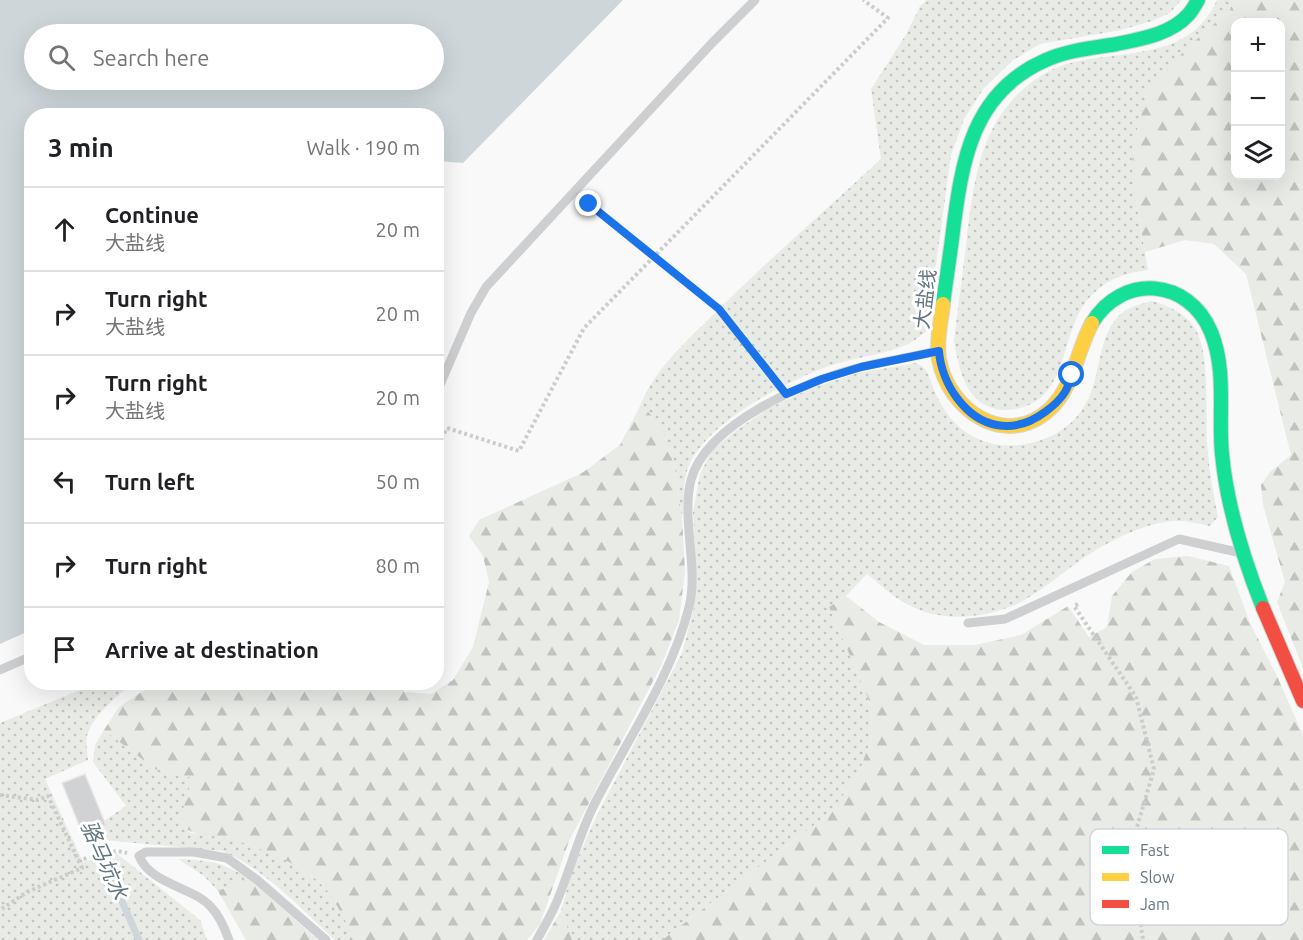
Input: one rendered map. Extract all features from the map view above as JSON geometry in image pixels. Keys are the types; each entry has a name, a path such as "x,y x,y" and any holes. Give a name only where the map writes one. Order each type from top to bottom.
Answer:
{"main road":[{"name":"大盐线","path":"1198,0 1186,18 1150,37 1059,54 1038,64 1020,75 1004,89 989,107 976,128 959,181 939,351 944,374 952,391 963,406 979,419 995,425 1015,426 1033,421 1051,408 1064,394 1086,332 1096,314 1112,299 1131,290 1150,288 1171,292 1191,303 1205,320 1214,338 1219,358 1222,464 1229,503 1243,553 1259,598 1303,701"}],"lane":[{"path":"444,375 471,313 486,287 755,0"},
{"path":"537,940 554,908 593,808 669,664 689,605 691,571 688,516 691,480 704,452 735,422 786,394 822,379 861,367 939,351"},
{"path":"968,623 1005,619 1179,539 1243,553"},
{"path":"0,670 24,660"},
{"path":"229,940 225,928 211,906 163,880 143,865 139,856 146,852 194,852 227,858 256,879 326,940"}],"path":[{"path":"444,434 447,428 519,451 584,328 888,18 863,0"},
{"path":"574,192 719,309 786,394"},
{"path":"1084,601 1074,606 1136,697 1154,769 1136,829"},
{"path":"0,795 38,800 48,796 82,868 27,892 0,910"},
{"path":"78,861 98,854 121,851 139,856"},
{"path":"1141,925 1143,940"}],"green space":[{"path":"927,0 1181,0 1170,13 1152,21 1121,30 1040,44 1012,61 984,88 964,119 951,155 927,331 899,348 839,363 811,373 770,393 728,420 697,451 688,468 684,485 682,518 674,463 661,427 641,404 647,391 664,366 684,344 756,273 881,159 871,89 907,33 920,6"},
{"path":"1217,0 1233,0 1230,10 1189,46 1135,194 1148,270 1129,273 1105,284 1085,303 1077,317 1061,366 1045,394 1032,404 1015,409 999,410 983,404 975,398 964,381 954,341 974,186 988,138 995,125 1022,90 1046,73 1074,62 1136,53 1175,42 1191,33 1206,19"},
{"path":"1233,0 1303,0 1303,668 1277,602 1285,582 1263,505 1261,485 1270,472 1291,455 1246,274 1214,244 1185,240 1145,252 1135,194 1132,147 1148,91 1189,46 1230,10"},
{"path":"1152,301 1170,307 1185,317 1194,327 1203,351 1208,453 1218,517 1210,526 1173,521 1138,529 1095,551 1035,594 1017,604 1005,609 966,617 940,615 915,608 902,601 867,574 846,596 829,607 871,705 872,737 858,775 830,813 662,940 572,940 561,911 572,871 596,817 682,653 694,607 693,512 700,474 712,450 769,408 812,388 858,373 916,363 927,371 935,392 950,418 971,435 996,444 1026,444 1039,441 1071,423 1086,404 1101,352 1115,320 1129,309"},
{"path":"641,404 661,426 674,463 682,518 685,572 679,620 661,666 569,841 540,924 527,940 358,940 326,889 300,868 253,846 227,838 200,834 182,825 182,813 192,778 155,769 104,730 119,707 144,690 403,690 431,694 437,690 444,690 444,686 453,680 473,647 489,582 483,556 469,536 479,520 582,473 620,445"},
{"path":"1188,556 1229,566 1250,623 1303,735 1303,940 662,940 830,813 858,775 872,737 871,705 829,607 846,596 879,622 924,645 975,645 1021,635 1068,606 1089,637 1107,627 1112,596 1132,572 1155,559"},
{"path":"80,690 125,690 100,713 90,728 86,739 88,760 45,779 83,862 115,852 200,920 207,940 0,940 0,723"},
{"path":"104,730 155,769 193,778 182,813 190,833 245,843 299,867 323,885 332,896 358,940 335,940 269,880 223,851 102,840 96,826 126,806 93,762 95,745"},
{"path":"178,859 215,863 248,878 218,891 204,876"},
{"path":"248,878 318,940 246,940 218,891"},
{"path":"561,911 572,940 544,940"}],"shaded area":[{"path":"0,0 623,0 463,163 444,162 444,108 24,108 24,633 0,644"}],"building":[{"path":"85,774 106,825 83,835 62,783"}],"waterway":[{"name":"骆马坑水","path":"88,824 139,940"}],"traffic: fast":[{"path":"943,304 961,179 967,155 975,131 986,110 1002,90 1021,74 1054,57 1136,40 1173,27 1191,12 1198,0"},
{"path":"1092,323 1105,307 1120,296 1137,290 1154,288 1172,292 1187,301 1201,314 1211,332 1219,362 1222,454 1232,513 1263,608"}],"traffic: slow":[{"path":"943,304 938,345 939,359 945,377 954,394 966,408 998,425 1015,426 1033,421 1050,409 1065,390 1092,323"}],"traffic: jam":[{"path":"1263,608 1303,701"}],"route":[{"path":"589,204 719,309 786,394 822,379 861,367 939,351 944,374 952,391 963,406 979,419 995,425 1015,426 1033,421 1051,408 1064,394 1072,375"}]}
